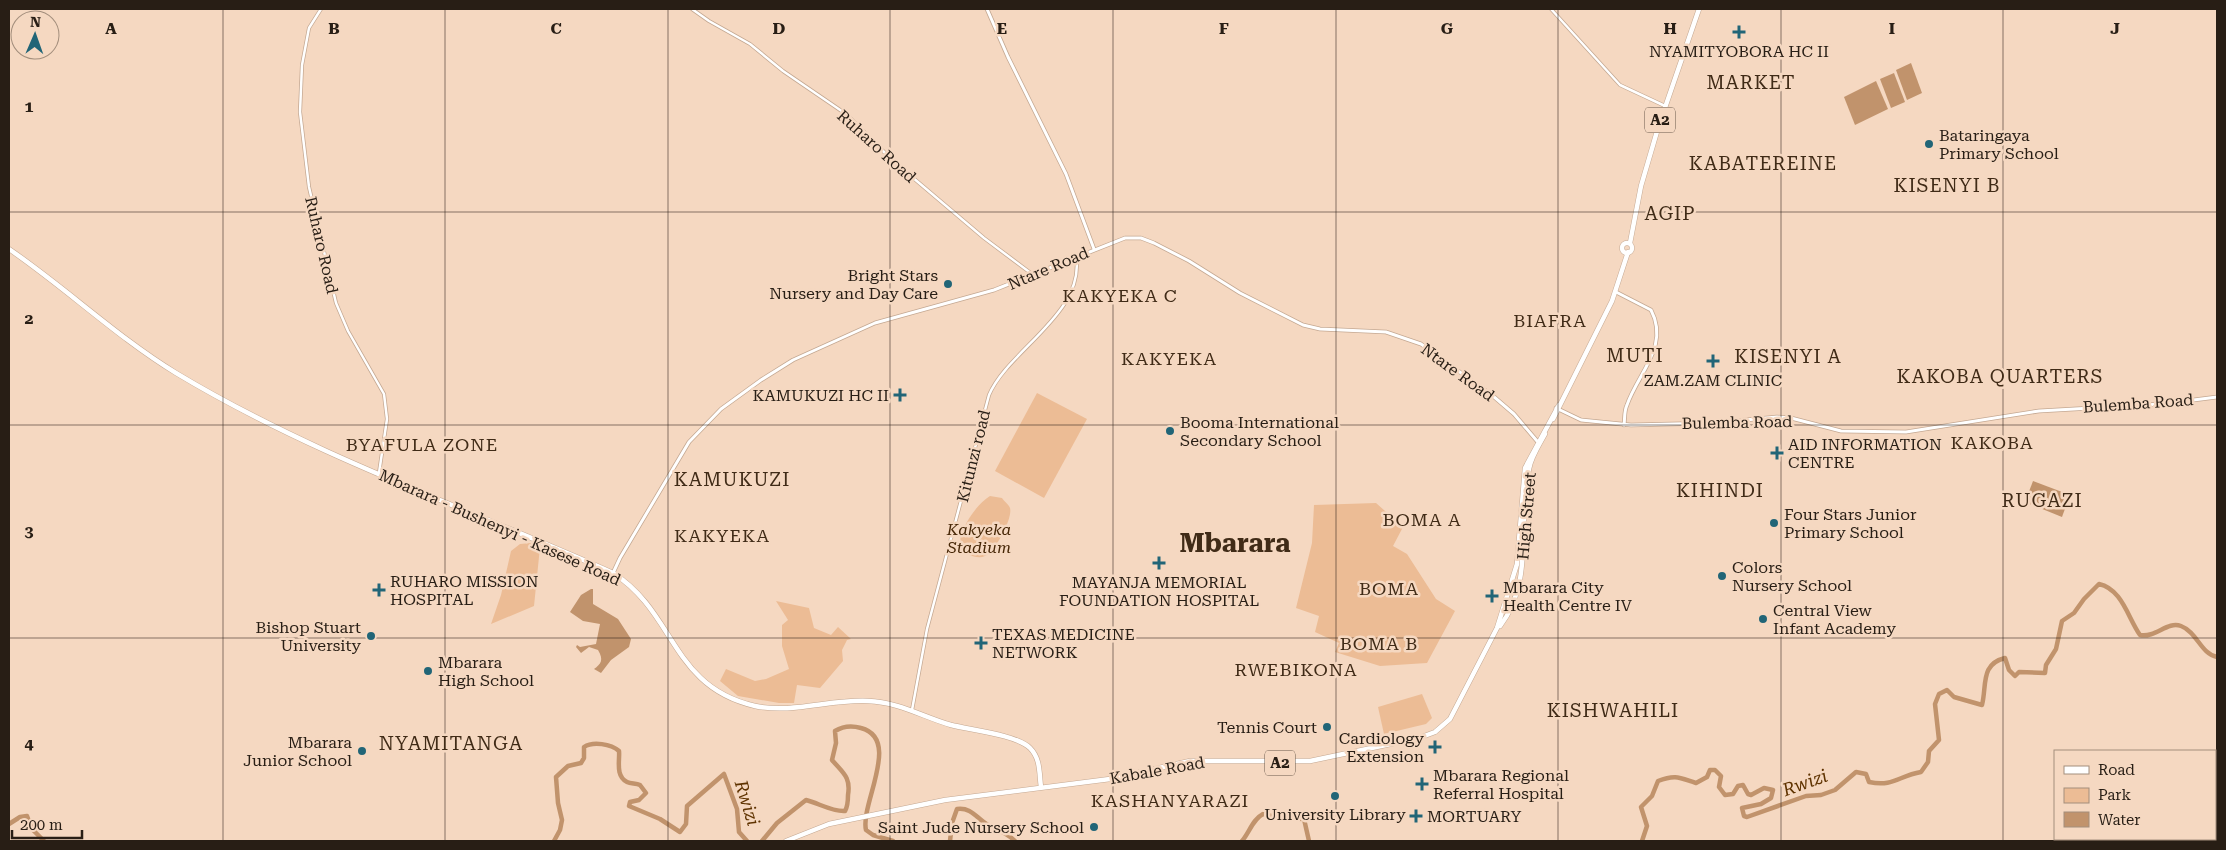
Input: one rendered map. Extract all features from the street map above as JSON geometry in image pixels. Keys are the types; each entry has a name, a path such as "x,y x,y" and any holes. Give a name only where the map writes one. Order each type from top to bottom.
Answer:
{"main road":[{"path":"987,9 1008,57 1066,174 1094,249"},
{"name":"A2","path":"1627,243 1632,249 1626,252 1622,247 1627,243 1665,106 1699,9"},
{"name":"Ntare Road","path":"613,573 682,452 707,422 735,398 793,360 875,323 994,290 1125,238 1141,238 1173,252 1240,293 1303,325 1320,329 1367,329 1409,338 1435,352 1493,396 1514,414 1537,441"},
{"name":"Mbarara - Bushenyi - Kasese Road","path":"9,249 140,348 176,372 270,424 379,474 613,573 640,594 694,672 715,690 730,698 772,708 867,701 912,710 949,724 1013,739 1031,749 1039,764 1041,787"},
{"name":"High Street","path":"1531,456 1616,292 1626,252"},
{"path":"1616,292 1651,310 1657,341 1627,404 1624,425"},
{"name":"Bulemba Road","path":"1558,407 1581,420 1624,425 1713,423 1791,418 1841,431 1906,432 2039,411 2162,404 2217,397"},
{"name":"High Street","path":"1479,664 1497,628 1517,564 1522,481 1537,441 1558,407"},
{"name":"Kabale Road","path":"786,841 818,827 856,817 945,800 1110,779 1190,761 1310,761 1419,738 1435,732 1450,719 1479,664"},
{"name":"Mbarara - Bushenyi - Kasese Road","path":"995,735 1017,739 1032,747 1039,760 1048,786"},
{"path":"1034,788 1040,778"}],"street":[{"name":"Ruharo Road","path":"321,9 309,28 305,41 302,65 300,112 309,187 338,308 384,394 387,419 379,474"},
{"name":"Ruharo Road","path":"692,9 709,22 746,41 783,71 846,114 892,160 984,238 1032,274"},
{"path":"1551,9 1620,85 1665,106"},
{"name":"Kitunzi road","path":"912,710 927,629 989,395 998,380 1059,311 1076,278 1076,256"}],"green space":[{"path":"1037,393 1087,419 1044,498 995,471"},
{"name":"Kakyeka Stadium","path":"990,496 1002,498 1010,508 1006,527 994,548 985,556 978,557 966,554 961,540 963,530 969,518"},
{"path":"1376,503 1403,527 1393,546 1407,554 1436,599 1455,611 1427,663 1380,666 1335,652 1339,643 1315,632 1319,616 1296,608 1312,543 1314,505"},
{"path":"531,543 540,547 534,606 491,624 501,595 511,551 520,544"},
{"path":"776,601 809,608 814,628 831,635 838,627 851,639 847,640 842,650 843,661 820,688 797,685 794,703 779,703 738,696 720,681 726,669 755,681 766,679 789,669 782,646 782,625 788,620"},
{"path":"1422,694 1432,718 1426,724 1384,734 1378,707"}],"water":[{"path":"1911,63 1922,93 1907,100 1896,70"},
{"path":"1894,73 1905,102 1891,108 1880,79"},
{"path":"1876,81 1888,109 1855,125 1844,97"},
{"path":"2033,481 2070,495 2062,517 2025,502"},
{"path":"593,589 593,604 618,619 631,639 629,647 611,660 601,673 594,669 601,661 598,650 589,647 581,653 576,647 577,645 580,647 596,644 600,624 583,621 570,612 581,595"}],"waterway":[{"name":"Rwizi","path":"1642,841 1647,826 1641,807 1652,796 1658,781 1664,779 1678,778 1696,783 1707,777 1710,770 1715,770 1721,776 1719,787 1725,795 1733,794 1738,786 1743,785 1748,794 1751,795 1764,788 1773,790 1771,798 1761,804 1742,808 1744,816 1747,817 1806,796 1821,795 1835,790 1856,772 1866,774 1869,782 1877,783 1890,782 1921,772 1928,762 1929,751 1939,740 1935,704 1939,694 1947,690 1954,697 1982,705 1988,670 1997,661 2005,658 2009,670 2015,676 2019,672 2045,673 2046,665 2056,649 2062,621 2074,613 2084,599 2099,584 2107,587 2119,598 2140,635 2151,634 2171,626 2181,626 2191,633 2207,652 2217,657"},
{"name":"Rwizi","path":"762,841 777,823 806,800 831,809 845,811 848,803 849,789 847,779 832,760 836,743 835,731 850,726 861,728 873,734 878,745 877,773 868,805 866,830 873,835 893,841"},
{"name":"Rwizi","path":"554,841 560,830 562,820 558,803 556,777 568,766 581,763 584,758 584,747 592,744 602,744 619,751 619,772 621,776 627,782 640,785 646,793 639,800 630,802 629,806 660,819 680,832 686,824 687,806 724,774 737,809 739,832 747,841"},
{"name":"Rwizi","path":"950,841 952,823 957,809 967,810 984,823 1006,834 1015,841"},
{"name":"Rwizi","path":"1242,841 1254,823 1263,814 1281,818 1304,819 1309,841"},
{"name":"Rwizi","path":"9,824 20,817 27,816 32,829 44,841"}],"place":[{"name":"NYAMITYOBORA HC II","path":"1739,32"},
{"name":"Bataringaya Primary School","path":"1929,144"},
{"name":"Bright Stars Nursery and Day Care","path":"948,284"},
{"name":"ZAM.ZAM CLINIC","path":"1713,361"},
{"name":"KAMUKUZI HC II","path":"900,395"},
{"name":"Booma International Secondary School","path":"1170,431"},
{"name":"AID INFORMATION CENTRE","path":"1777,453"},
{"name":"Four Stars Junior Primary School","path":"1774,523"},
{"name":"MAYANJA MEMORIAL FOUNDATION HOSPITAL","path":"1159,563"},
{"name":"Colors Nursery School","path":"1722,576"},
{"name":"RUHARO MISSION HOSPITAL","path":"379,590"},
{"name":"Mbarara City Health Centre IV","path":"1492,596"},
{"name":"Central View Infant Academy","path":"1763,619"},
{"name":"Bishop Stuart University","path":"371,636"},
{"name":"TEXAS MEDICINE NETWORK","path":"981,643"},
{"name":"Mbarara High School","path":"428,671"},
{"name":"Tennis Court","path":"1327,727"},
{"name":"Cardiology Extension","path":"1435,747"},
{"name":"Mbarara Junior School","path":"362,751"},
{"name":"Mbarara Regional Referral Hospital","path":"1422,784"},
{"name":"University Library","path":"1335,796"},
{"name":"MORTUARY","path":"1416,816"},
{"name":"Saint Jude Nursery School","path":"1094,827"}],"district":[{"name":"MARKET","path":"1751,82"},
{"name":"KABATEREINE","path":"1763,163"},
{"name":"KISENYI B","path":"1947,185"},
{"name":"AGIP","path":"1670,213"},
{"name":"KAKYEKA C","path":"1120,296"},
{"name":"BIAFRA","path":"1550,321"},
{"name":"MUTI","path":"1635,355"},
{"name":"KISENYI A","path":"1788,356"},
{"name":"KAKYEKA","path":"1169,359"},
{"name":"KAKOBA QUARTERS","path":"2000,376"},
{"name":"KAKOBA","path":"1992,443"},
{"name":"BYAFULA ZONE","path":"422,445"},
{"name":"KAMUKUZI","path":"732,479"},
{"name":"KIHINDI","path":"1720,490"},
{"name":"RUGAZI","path":"2042,500"},
{"name":"BOMA A","path":"1422,520"},
{"name":"KAKYEKA","path":"722,536"},
{"name":"Mbarara","path":"1235,543"},
{"name":"BOMA","path":"1389,589"},
{"name":"BOMA B","path":"1379,644"},
{"name":"RWEBIKONA","path":"1296,670"},
{"name":"KISHWAHILI","path":"1613,710"},
{"name":"NYAMITANGA","path":"451,743"},
{"name":"KASHANYARAZI","path":"1170,801"}]}
